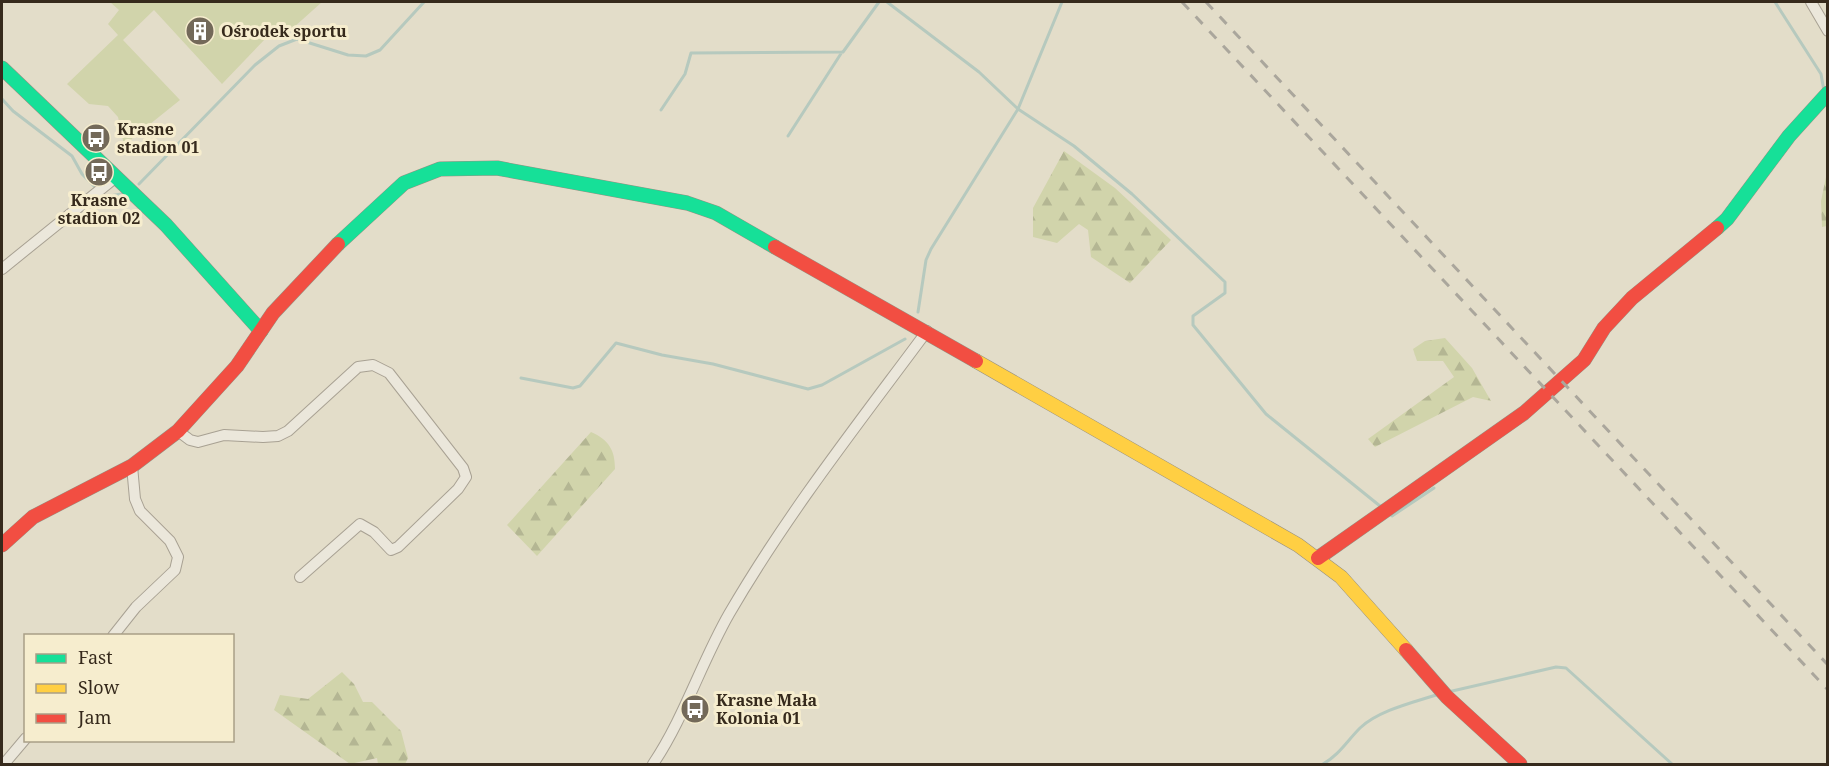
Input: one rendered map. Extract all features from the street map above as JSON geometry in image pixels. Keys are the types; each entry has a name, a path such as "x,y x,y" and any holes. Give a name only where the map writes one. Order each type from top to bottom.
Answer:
{"street":[{"path":"1811,2 1827,31"},
{"path":"2,68 171,230 261,331"},
{"path":"1318,558 1524,413 1575,369 1584,360 1604,328 1632,298 1727,219 1789,136 1824,97"},
{"path":"2,545 33,517 132,466 178,431 237,366 273,313 312,270 404,183 440,170 479,167 543,174 687,203 716,213 927,331 1318,558 1341,577 1444,694 1520,765"},
{"path":"2,268 116,177"},
{"path":"654,765 729,616 758,569 842,444 927,331"},
{"path":"178,431 190,440 198,442 224,435 278,436 288,431 358,367 373,365 388,373 463,468 466,477 458,489 398,547 391,550 374,532 360,524 300,577"},
{"path":"114,634 136,607 175,570 178,557 170,541 140,511 135,499 132,466"},
{"path":"4,765 24,740"}],"green space":[{"path":"110,2 322,2 293,28 267,37 222,84 154,10 123,40 180,100 124,145 118,117 108,106 89,104 67,84 118,35 108,24 119,10"},
{"path":"1064,151 1115,188 1171,240 1130,283 1091,257 1088,230 1079,224 1057,243 1033,237 1033,208"},
{"path":"1827,172 1827,226 1822,227 1821,201"},
{"path":"1445,338 1472,368 1491,401 1473,397 1375,447 1368,439 1454,377 1443,361 1417,361 1413,349 1425,341"},
{"path":"591,432 610,446 615,469 537,556 507,525"},
{"path":"342,672 354,684 363,702 372,702 401,731 408,758 405,764 378,764 377,758 350,764 274,710 280,695 308,699"}],"waterway":[{"path":"139,184 255,65 279,46 297,39 348,55 366,56 380,50 424,2"},
{"path":"661,110 685,74 691,53 843,52 879,2"},
{"path":"887,2 979,72 1018,109 1074,146 1132,194 1225,282 1225,293 1193,316 1193,325 1266,414 1380,506"},
{"path":"918,312 926,260 931,249 1018,109 1062,2"},
{"path":"1775,2 1821,74 1824,91"},
{"path":"788,136 842,52"},
{"path":"2,99 13,111 72,156 82,174 94,186"},
{"path":"110,196 121,194"},
{"path":"521,378 573,388 580,386 616,343 662,355 713,364 808,389 822,385 905,339"},
{"path":"1390,514 1392,516 1434,488"},
{"path":"1448,692 1556,667 1566,668 1672,764"},
{"path":"1323,764 1338,752 1360,728 1377,716 1439,694"}],"railway":[{"path":"1182,2 1828,690"},
{"path":"1206,2 1828,665"}],"traffic: fast":[{"path":"2,68 166,225 261,331"},
{"path":"1717,228 1727,219 1789,136 1828,93"},
{"path":"338,244 404,183 440,169 497,168 687,203 716,213 775,247"}],"traffic: slow":[{"path":"976,361 1298,545 1341,577 1406,650"}],"traffic: jam":[{"path":"1318,558 1524,413 1584,360 1604,328 1632,298 1717,228"},
{"path":"2,545 33,517 132,466 178,431 237,366 273,313 338,244"},
{"path":"775,247 976,361"},
{"path":"1406,650 1447,697 1520,764"}],"place":[{"name":"Ośrodek sportu","path":"200,31"},
{"name":"Krasne stadion 01","path":"96,138"},
{"name":"Krasne stadion 02","path":"99,172"},
{"name":"Krasne Mała Kolonia 01","path":"695,709"}]}
